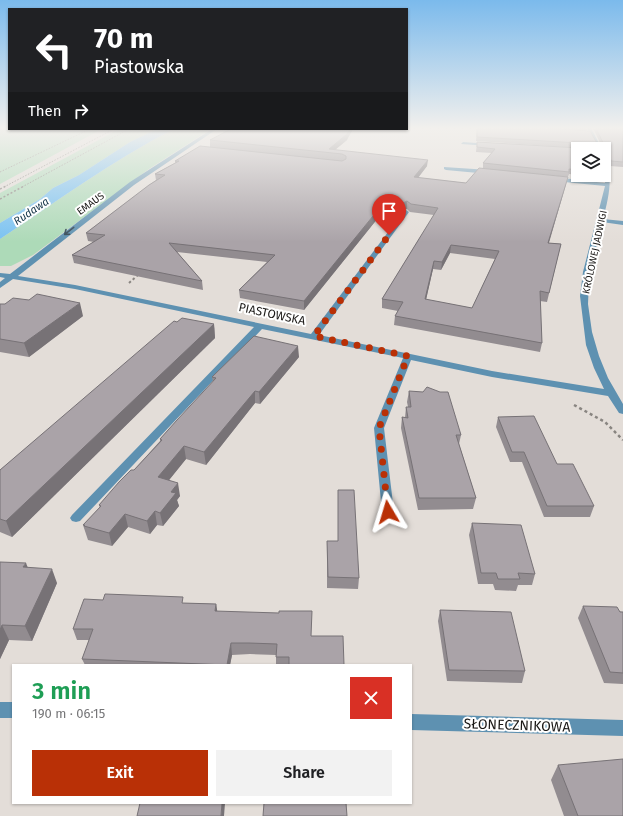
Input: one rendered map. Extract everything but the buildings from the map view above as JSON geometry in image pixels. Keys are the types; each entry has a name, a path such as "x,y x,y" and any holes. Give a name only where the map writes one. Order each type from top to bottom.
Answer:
{"street":[{"name":"EMAUS","path":"0,286 76,226 159,166"},
{"path":"446,168 492,173"},
{"path":"545,178 608,185"},
{"name":"KRÓLOWEJ JADWIGI","path":"608,185 591,253 584,297 589,341 593,355 610,393 623,411"},
{"path":"314,336 406,212"},
{"path":"600,220 623,223"},
{"name":"PIASTOWSKA","path":"0,275 75,286 525,380 610,393"},
{"path":"76,518 261,325"},
{"path":"388,512 379,428 408,356"},
{"path":"0,710 12,710"},
{"name":"SŁONECZNIKOWA","path":"412,722 623,728"}],"path":[{"path":"0,172 12,166"},
{"path":"0,189 44,166"},
{"path":"0,199 61,166"},
{"path":"136,276 141,271"}],"green space":[{"path":"0,166 33,166 0,184"},
{"path":"50,166 93,166 53,188 40,199 0,223 0,193"},
{"path":"154,166 33,255 11,266 0,266 0,239 107,167"}],"water":[{"name":"Rudawa","path":"93,166 109,166 0,239 0,223 40,199 53,188"}],"route":[{"path":"388,512 378,433 380,423 408,356 314,336 389,235"}]}
